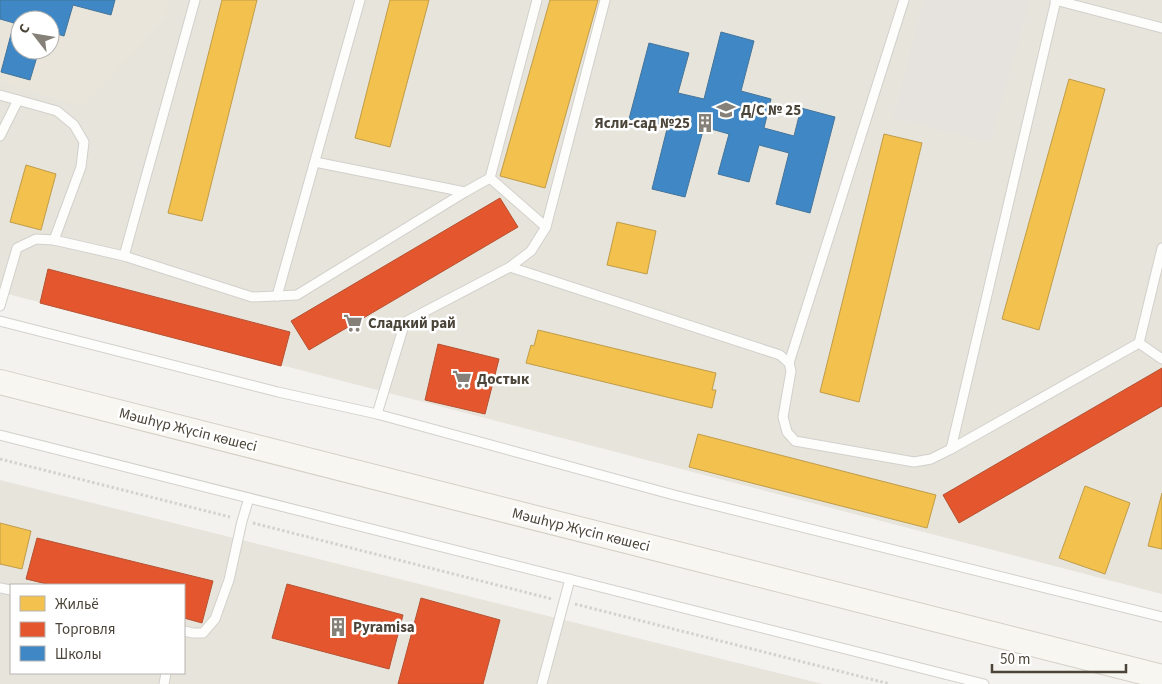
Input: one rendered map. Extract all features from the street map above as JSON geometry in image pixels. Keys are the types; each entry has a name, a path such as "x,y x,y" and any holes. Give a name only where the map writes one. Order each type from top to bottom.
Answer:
{"main road":[{"name":"Мәшһүр Жүсіп көшесі","path":"0,382 1162,677"}],"lane":[{"path":"124,256 196,0"},
{"path":"277,296 360,0"},
{"path":"0,306 17,248 36,239 54,240 124,256 252,297 297,295 490,178 537,0"},
{"path":"377,414 405,322 510,267 531,251 546,227 605,0"},
{"path":"904,0 790,363 791,370 783,417 787,432 794,441 914,462 931,459 951,449 1138,343 1162,248"},
{"path":"951,449 1056,0 1162,28"},
{"path":"0,94 57,111 74,125 84,142 81,167 54,240"},
{"path":"0,136 18,100"},
{"path":"315,162 465,192"},
{"path":"490,178 546,227"},
{"path":"510,267 780,355 790,363"},
{"path":"0,321 278,392 377,414 674,495 1162,617"},
{"path":"1138,343 1162,359"},
{"path":"0,435 984,684"},
{"path":"185,631 203,633 215,619 229,580 242,520 249,498"},
{"path":"542,684 570,579"}],"path":[{"path":"0,459 890,684"}],"shaded area":[{"path":"0,0 1162,0 1162,594 0,292"},
{"path":"0,0 169,0 164,19 83,107 0,81"},
{"path":"924,0 1030,1 990,143 893,117"},
{"path":"0,480 823,684 0,684"}],"building: Жильё":[{"path":"222,0 257,0 202,221 168,213"},
{"path":"390,0 429,0 390,147 355,138"},
{"path":"550,0 598,0 545,188 500,176"},
{"path":"1069,79 1105,89 1039,330 1002,319"},
{"path":"884,134 922,143 859,402 820,392"},
{"path":"26,165 56,174 41,230 10,222"},
{"path":"617,222 656,231 647,274 607,265"},
{"path":"538,330 716,373 712,390 716,390 712,408 526,363 531,345 534,346"},
{"path":"698,434 936,495 927,528 689,467"},
{"path":"1085,486 1130,503 1105,574 1059,558"},
{"path":"1162,493 1162,549 1148,546"},
{"path":"0,523 31,531 22,569 0,564"}],"building: Торговля":[{"path":"500,198 518,227 309,350 291,321"},
{"path":"48,269 290,332 281,366 40,303"},
{"name":"Достык","path":"438,344 499,359 485,414 425,400"},
{"path":"1162,368 1162,406 959,523 943,495"},
{"path":"37,538 213,581 202,623 185,618 185,584 47,584 26,579"},
{"name":"Pyramisa","path":"287,584 403,615 389,669 272,638"},
{"path":"421,598 500,620 483,684 398,684"}],"building: Школы":[{"path":"0,0 115,0 111,15 73,5 64,36 60,35 60,10 10,10 10,22 0,19"},
{"name":"Ясли-сад №25","path":"721,32 754,41 741,91 771,99 764,128 794,136 801,108 835,117 810,213 776,204 789,153 759,145 749,182 718,174 729,134 704,127 685,197 652,189 667,129 629,119 649,43 689,53 678,93 704,99"},
{"path":"10,38 10,60 36,60 30,80 1,72"}],"place":[{"name":"Д/С № 25","path":"726,110"},
{"name":"Ясли-сад №25","path":"705,123"},
{"name":"Сладкий рай","path":"353,323"},
{"name":"Достык","path":"462,379"},
{"name":"Pyramisa","path":"338,627"}]}
